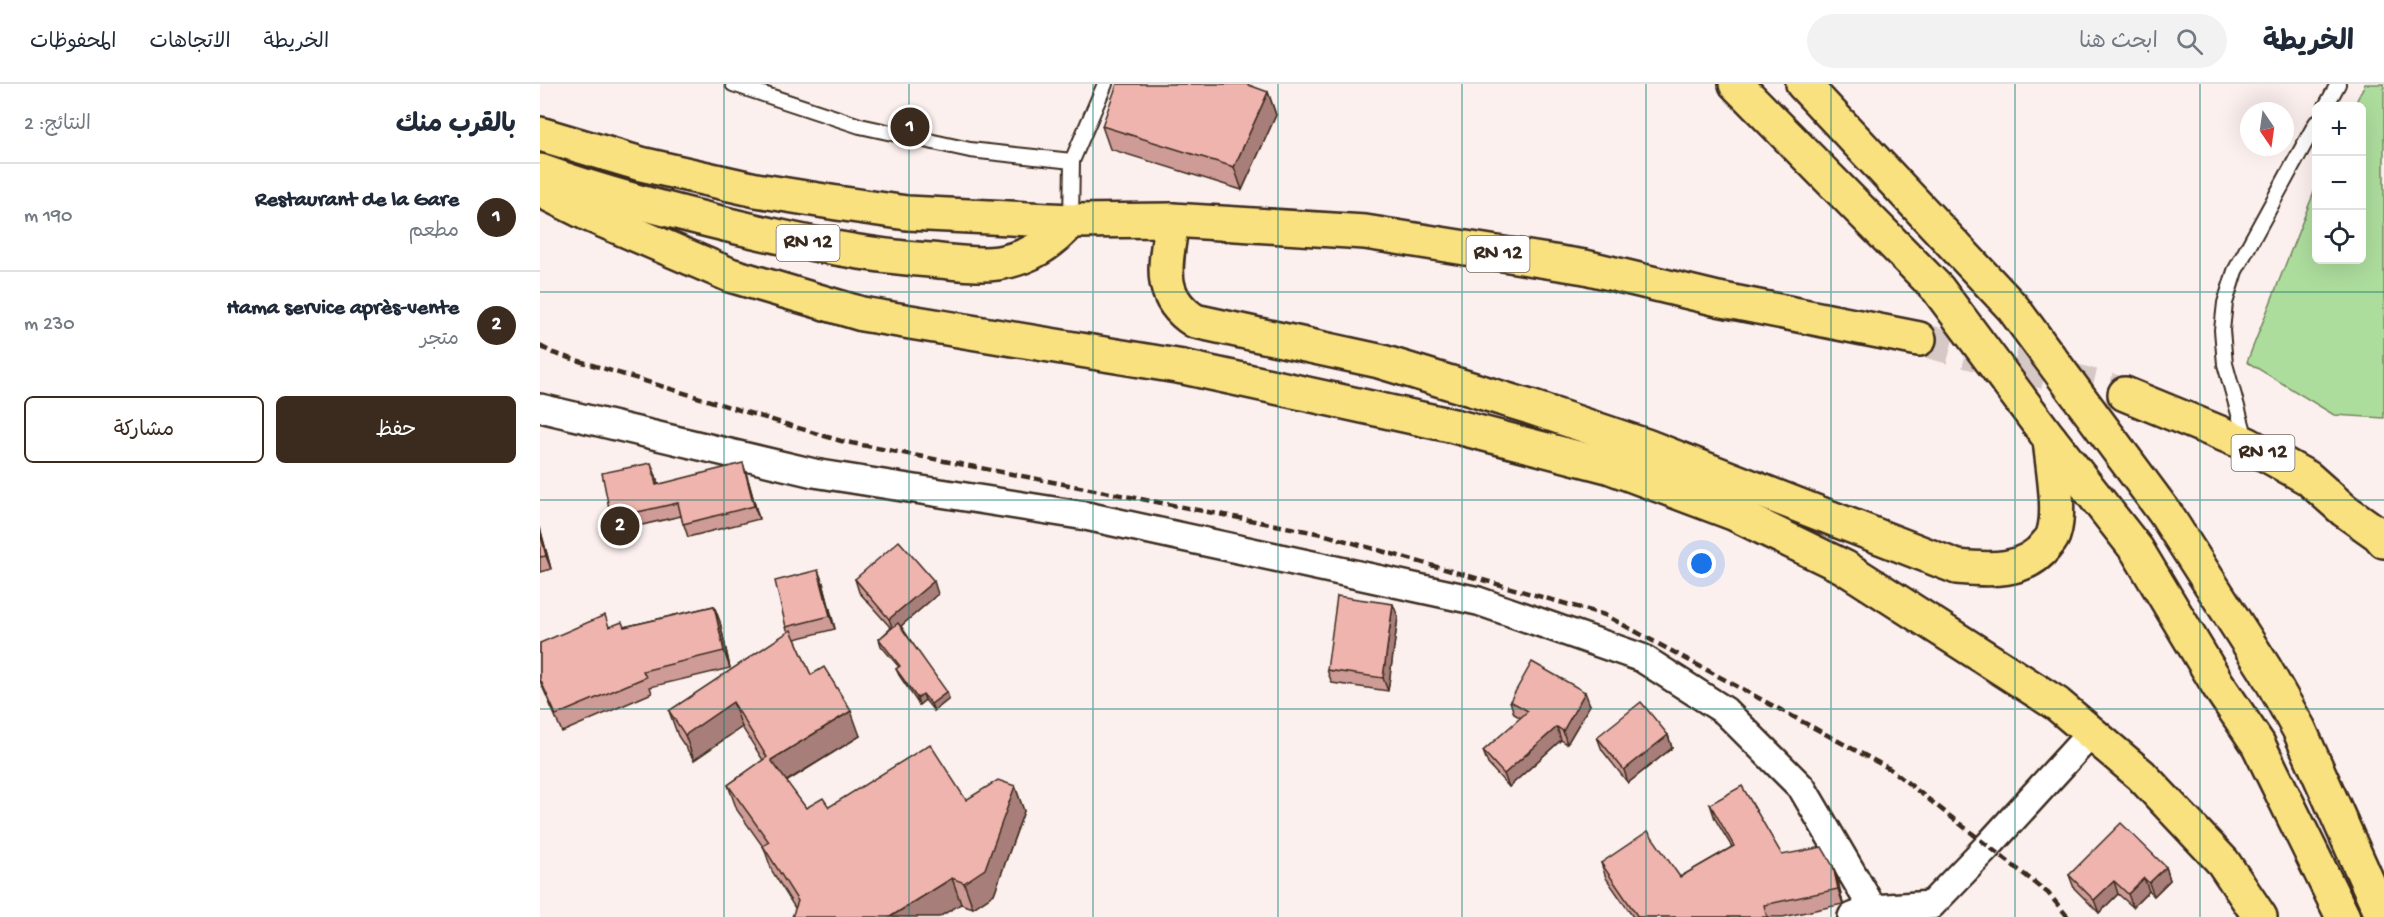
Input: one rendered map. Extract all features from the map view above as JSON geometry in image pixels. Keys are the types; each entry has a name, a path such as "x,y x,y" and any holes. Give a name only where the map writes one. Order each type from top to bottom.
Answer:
{"highway":[{"path":"1736,84 1938,289 2050,439 2137,550 2218,685 2258,744 2343,917"},
{"path":"1803,84 2013,308 2165,513 2265,669 2384,878"},
{"name":"RN 12","path":"540,134 641,164 756,190 837,203 907,213 1071,221 1172,220 1365,232 1586,267 1718,299 1919,339"},
{"name":"RN 12","path":"540,171 689,216 800,242 897,258 996,264 1013,260 1046,246 1071,221"},
{"path":"540,190 588,214 730,275 862,314 1183,368 1454,426 1608,466 1733,513 1844,567 2057,704 2141,775 2223,862 2260,917"},
{"path":"1172,220 1166,274 1167,288 1173,302 1182,313 1195,321 1379,361 1530,406 1646,446 1957,567 1990,570 2020,565 2042,551 2054,534 2056,514 2050,439"},
{"name":"RN 12","path":"2125,394 2247,444 2308,478 2384,541"},
{"path":"2300,729 2383,917"}],"street":[{"path":"540,408 814,473 1086,516 1478,601 1642,658 1725,711 1802,788 1863,913 1934,911 1988,846 2091,733"}],"lane":[{"path":"733,84 860,126 970,150 1072,161"},
{"path":"1071,221 1072,161 1105,84"},
{"path":"2328,102 2338,84"},
{"path":"2247,444 2225,364 2222,330 2225,303 2235,271 2312,130"}],"green space":[{"path":"2365,84 2384,84 2384,418 2334,415 2247,362 2312,197 2312,264 2366,264 2366,102 2356,102"}],"building":[{"path":"1117,84 1246,84 1268,92 1234,167 1102,126"},
{"path":"651,463 656,485 743,463 754,506 683,524 678,503 611,518 602,473"},
{"path":"540,532 546,556 540,557"},
{"path":"899,541 934,581 889,619 855,579"},
{"path":"818,570 830,616 786,627 775,581"},
{"path":"1337,596 1393,604 1383,678 1327,670"},
{"path":"714,606 724,651 643,671 646,677 556,715 540,679 540,643 605,615 609,627 622,622 624,627"},
{"path":"898,623 947,692 931,704 923,694 917,698 896,669 900,666 879,639"},
{"path":"791,630 811,675 824,667 851,711 771,760 806,808 823,798 829,807 930,744 966,800 998,780 1015,786 985,869 964,883 952,878 890,917 792,917 798,901 763,846 769,842 728,785 767,757 733,702 685,735 669,711"},
{"path":"1532,662 1585,692 1563,731 1557,727 1504,774 1483,751 1528,711 1510,701"},
{"path":"1641,702 1668,735 1624,770 1597,737"},
{"path":"1742,786 1782,855 1822,847 1833,866 1838,889 1764,905 1767,917 1638,917 1601,863 1648,831 1680,877 1734,846 1710,804"},
{"path":"2121,823 2166,867 2149,883 2144,878 2128,894 2114,881 2094,900 2069,875"}],"tunnel":[{"path":"1919,339 2125,394"}],"railway":[{"path":"540,346 553,353 841,441 1322,534 1605,615 1890,769 2048,893 2068,917"}],"place":[{"name":"Restaurant de la Gare","path":"910,127"},
{"name":"Hama service après-vente","path":"620,526"}]}
